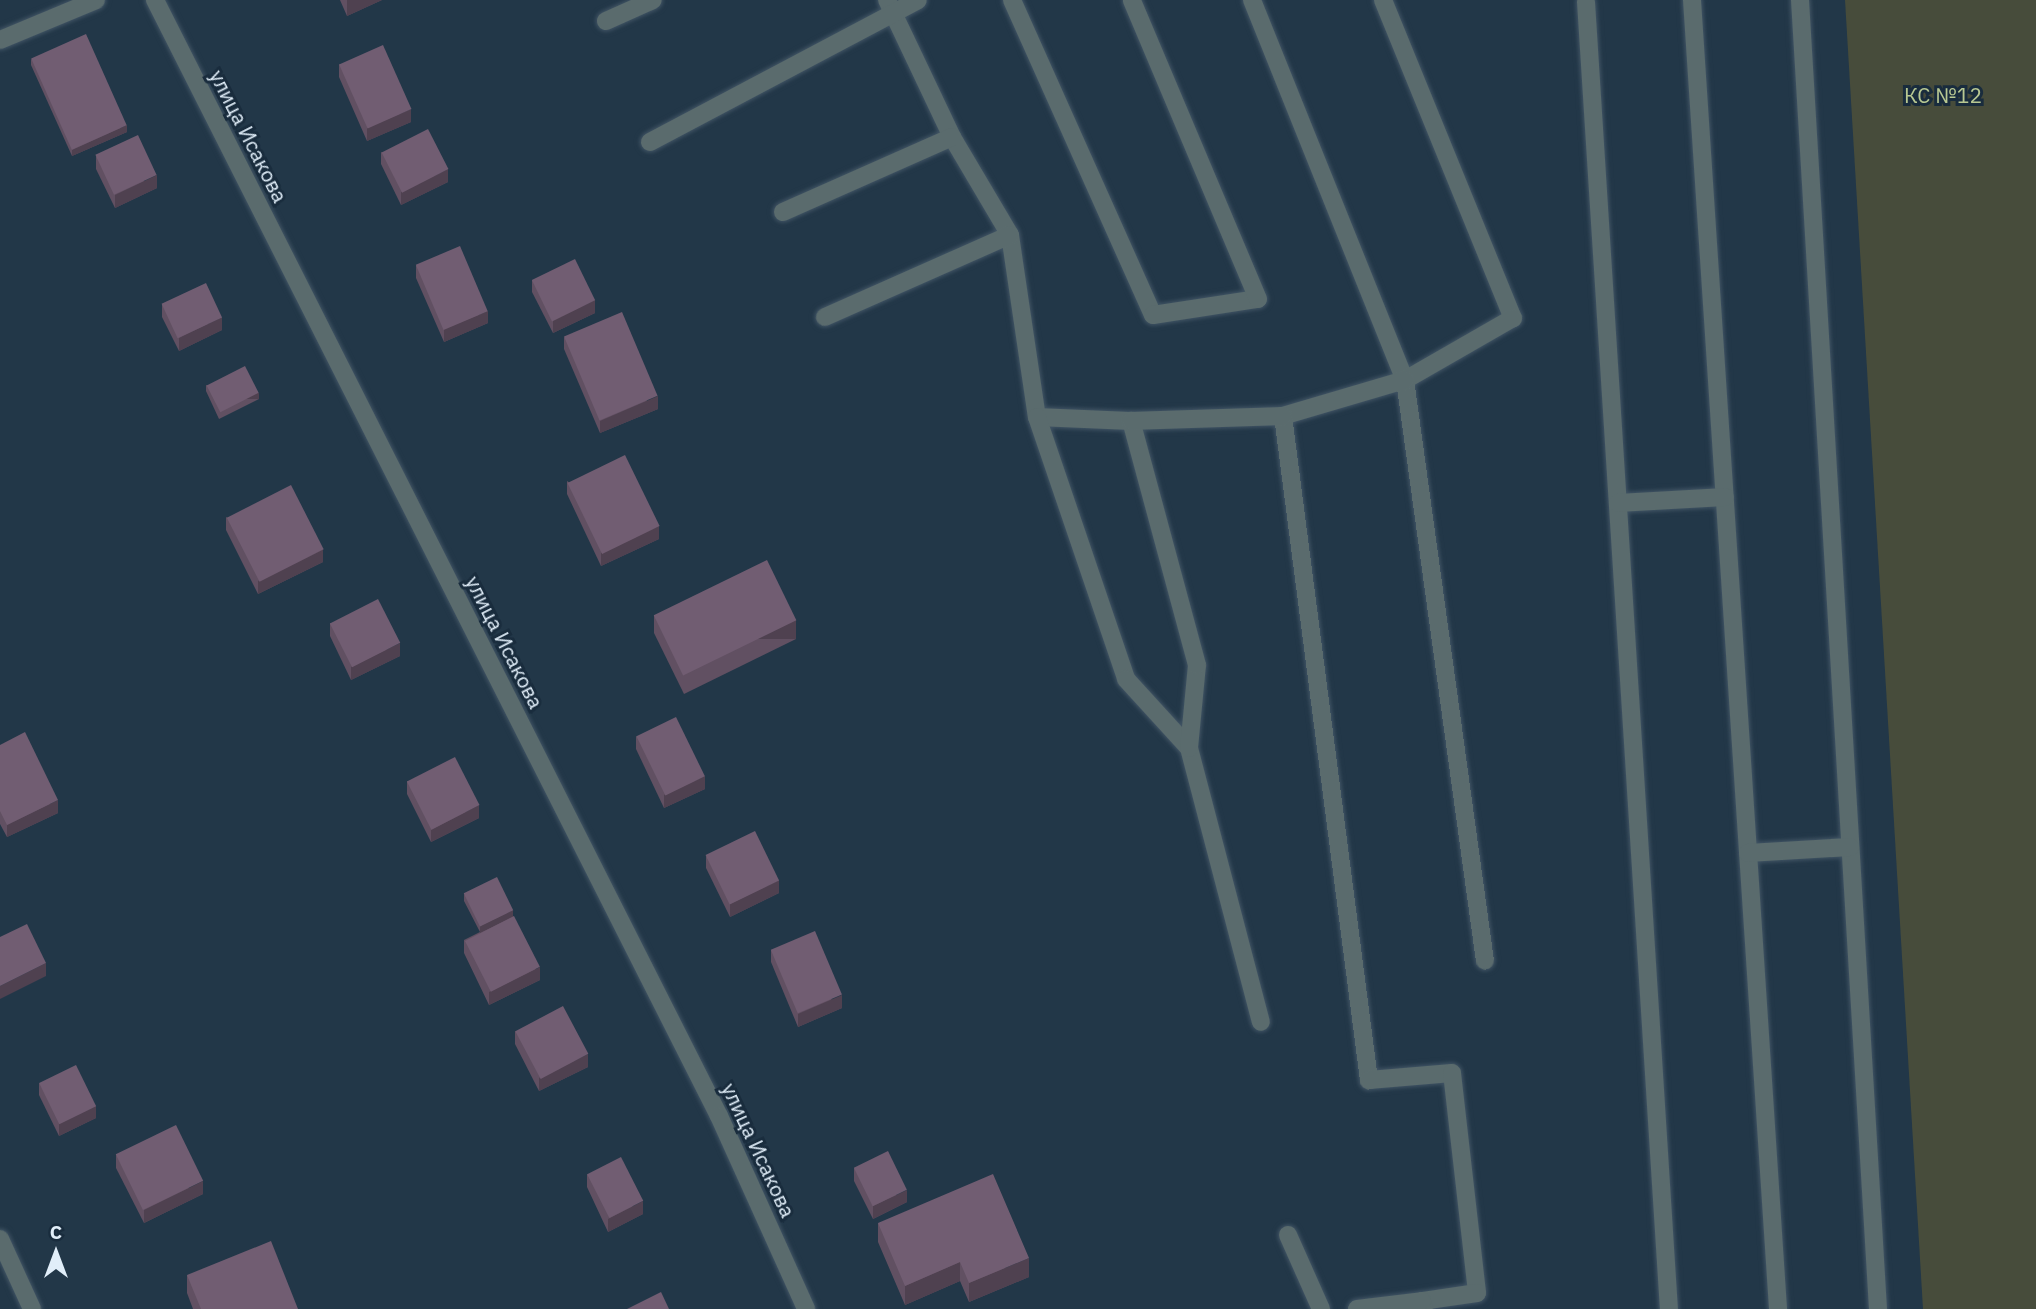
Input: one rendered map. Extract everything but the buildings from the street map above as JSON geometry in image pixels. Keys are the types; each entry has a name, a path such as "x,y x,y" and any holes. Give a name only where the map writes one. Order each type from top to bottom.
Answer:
{"street":[{"path":"0,40 96,0"},
{"name":"улица Исакова","path":"155,0 719,1116 806,1309"},
{"path":"606,21 653,0"},
{"path":"650,142 890,7 918,0"},
{"path":"1012,0 1153,315 1258,299 1132,0"},
{"path":"1252,0 1405,380 1485,961"},
{"path":"1037,417 1131,421 1283,416 1405,380 1513,318 1383,0"},
{"path":"1692,0 1777,1309"},
{"path":"1800,0 1878,1309"},
{"path":"1586,2 1669,1309"},
{"path":"890,7 952,136 1010,235 1037,417 1126,679 1189,748"},
{"path":"783,212 952,136"},
{"path":"825,317 1010,235"},
{"path":"1283,416 1369,1080 1452,1073 1477,1293 1423,1305 1357,1309"},
{"path":"1131,421 1198,666 1189,748 1261,1022"},
{"path":"1618,503 1725,497"},
{"path":"1748,853 1850,847"},
{"path":"1288,1235 1321,1309"},
{"path":"0,1239 32,1309"}],"green space":[{"name":"КС №12","path":"1845,0 2036,0 2036,1309 1923,1309"}]}
